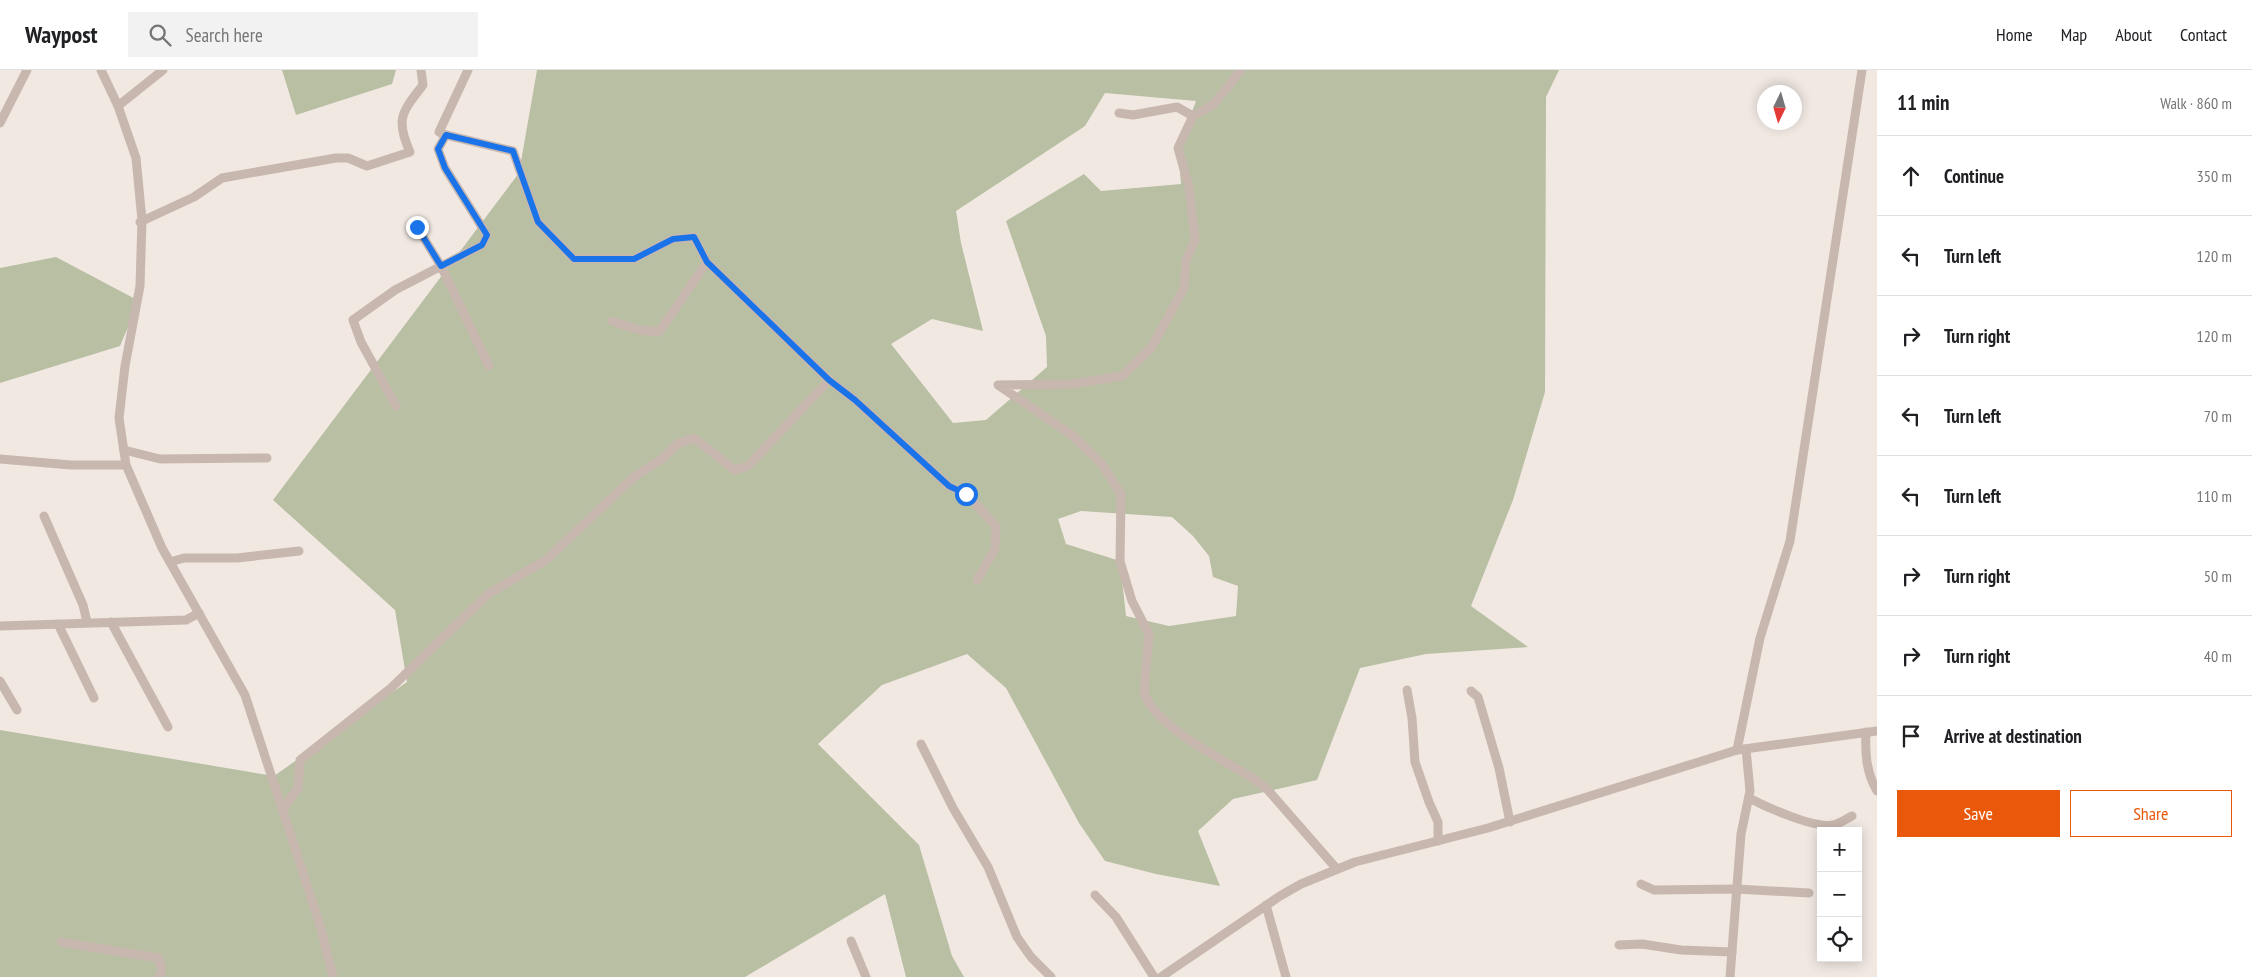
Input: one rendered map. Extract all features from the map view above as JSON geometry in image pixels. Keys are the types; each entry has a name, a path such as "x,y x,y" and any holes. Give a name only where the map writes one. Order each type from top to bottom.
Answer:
{"street":[{"path":"0,123 27,70"},
{"path":"101,70 118,106 136,158 141,222 140,286 125,366 119,418 126,465 170,562 245,695 320,925 333,977"},
{"path":"118,106 163,70"},
{"path":"141,222 194,197 222,178 336,158 348,158 367,166 410,152 401,133 404,109 423,85 421,70"},
{"path":"468,70 439,132 513,151 538,222 574,259 634,259 673,239 694,237 707,262 829,380 855,400 949,486 966,494 996,526 995,549 977,580"},
{"path":"1241,70 1214,104 1193,116 1178,148 1188,187 1196,240 1186,261 1184,288 1151,348 1122,376 1074,384 998,385 1072,436 1101,463 1121,494 1120,561 1132,601 1149,634 1144,692 1147,702 1167,724 1267,789 1336,868"},
{"path":"1730,977 1741,834 1750,784 1741,750 1760,638 1790,541 1862,70"},
{"path":"0,101 8,107"},
{"path":"1119,113 1133,114 1178,107 1193,116"},
{"path":"396,406 361,342 353,320 395,290 482,245 487,235 445,168 438,149 446,135"},
{"path":"417,227 441,266 489,366"},
{"path":"612,321 639,330 659,332 707,262"},
{"path":"282,809 298,788 300,760 391,688 488,594 546,560 635,476 662,459 677,444 694,438 736,470 748,466 829,380"},
{"path":"124,450 160,459 267,458"},
{"path":"0,459 71,465 126,465"},
{"path":"44,516 83,605 86,622"},
{"path":"170,562 184,558 237,558 300,551"},
{"path":"0,626 186,620 199,613"},
{"path":"111,622 168,727"},
{"path":"58,624 94,698"},
{"path":"0,681 17,710"},
{"path":"1407,690 1412,718 1415,762 1438,822 1438,840"},
{"path":"1471,691 1478,697 1499,768 1510,822"},
{"path":"1161,977 1266,905 1301,884 1336,868 1510,822 1741,750 1877,730"},
{"path":"1866,732 1865,756 1870,779 1877,791"},
{"path":"921,744 953,808 991,872 1017,937 1031,957 1051,977"},
{"path":"1749,798 1773,810 1806,821 1833,825 1852,816"},
{"path":"1641,884 1654,890 1737,889 1808,893"},
{"path":"1095,895 1116,917 1154,977"},
{"path":"1266,905 1286,977"},
{"path":"851,941 866,977"},
{"path":"61,942 159,958 162,971 159,977"},
{"path":"1619,945 1642,944 1681,950 1732,952"}],"green space":[{"path":"282,70 396,70 392,84 296,115"},
{"path":"537,70 1559,70 1546,97 1545,392 1513,500 1471,606 1528,647 1426,654 1360,668 1317,780 1233,799 1198,831 1220,886 1156,874 1105,861 1079,823 1006,688 967,654 882,685 818,744 919,845 952,956 964,977 906,977 885,894 745,977 0,977 0,730 274,776 407,682 395,610 273,500 519,173","holes":["1105,93 1196,101 1178,148 1181,184 1101,191 1084,174 1006,221 1046,336 1047,367 986,420 953,423 891,344 932,319 983,331 961,243 956,211 1085,126","1081,511 1172,517 1193,536 1209,556 1213,577 1238,586 1236,616 1169,626 1126,616 1120,561 1066,544 1058,519"]},
{"path":"56,257 139,301 120,346 0,383 0,268"}],"route":[{"path":"417,227 441,266 482,245 487,235 445,168 438,149 446,135 513,151 538,222 574,259 634,259 673,239 694,237 707,262 762,313 829,380 855,400 949,486 966,494"}]}
